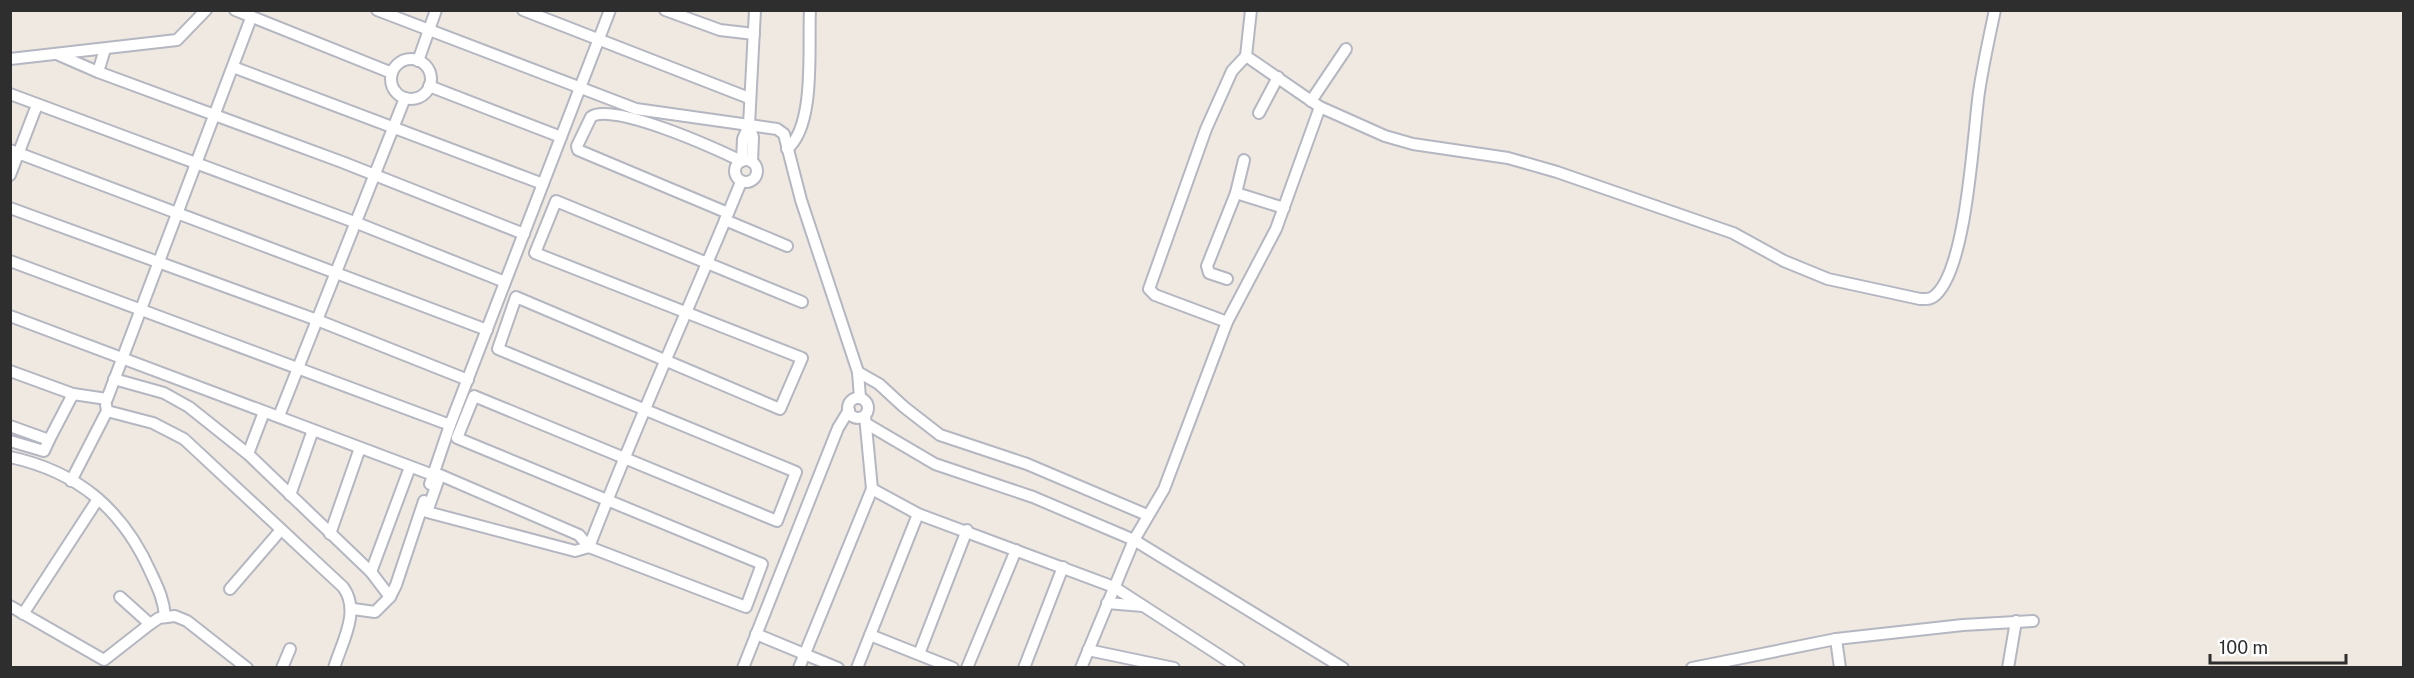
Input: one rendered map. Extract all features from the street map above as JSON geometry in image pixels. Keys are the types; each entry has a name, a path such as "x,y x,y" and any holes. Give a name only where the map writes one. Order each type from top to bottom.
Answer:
{"street":[{"path":"10,59 177,40 206,10"},
{"path":"235,10 392,73"},
{"path":"376,10 580,89 647,112 780,130 858,372 860,398 868,404 866,420 872,489 799,668"},
{"path":"418,61 436,10"},
{"path":"523,10 749,98"},
{"path":"353,609 375,612 390,597 450,425 610,10"},
{"path":"665,10 720,30 754,34"},
{"path":"745,161 743,139 749,125 754,10"},
{"path":"787,149 799,136 806,110 810,10"},
{"path":"1227,322 1151,293 1149,289 1206,129 1232,71 1246,56 1251,10"},
{"path":"1246,56 1316,104 1385,136 1413,144 1508,158 1629,195 1749,239 1784,261 1828,279 1929,299 1941,289 1962,225 1979,92 1995,10"},
{"path":"71,481 107,404 139,308 251,18"},
{"path":"1081,668 1134,540 1149,512 1160,498 1227,322 1276,229 1316,104 1346,49"},
{"path":"98,72 105,50"},
{"path":"59,55 98,72 375,175 524,234"},
{"path":"418,61 429,71 429,86 419,97 405,98 395,91 392,73 399,63 418,61"},
{"path":"232,66 543,184"},
{"path":"1258,113 1278,77"},
{"path":"429,86 561,137"},
{"path":"10,94 195,165 357,223 505,282"},
{"path":"279,416 405,98"},
{"path":"10,175 14,152 37,105"},
{"path":"741,182 752,182 757,176 757,168 717,149 641,120 598,114 591,117 577,146 578,150 787,246"},
{"path":"14,152 487,330"},
{"path":"1227,279 1209,273 1207,266 1236,193 1244,160"},
{"path":"741,182 735,171 745,161"},
{"path":"589,547 607,499 647,409 741,182"},
{"path":"1236,193 1284,208"},
{"path":"589,547 575,551 427,512 440,475 579,536 589,547 746,607 762,564 457,438 474,396 777,521 796,471 498,349 516,297 780,409 802,358 535,253 556,201 708,261 802,302"},
{"path":"10,208 317,320 468,380"},
{"path":"10,261 450,425"},
{"path":"10,316 433,475"},
{"path":"10,370 73,394 107,404 184,439 280,531 343,587 351,598 353,609 334,668"},
{"path":"858,372 879,384 940,435 1027,464 1149,512"},
{"path":"114,379 150,388 174,398 248,454 371,572 390,597"},
{"path":"10,441 44,451 73,394"},
{"path":"743,668 838,428 849,410 851,401 860,398"},
{"path":"849,410 855,417 866,420 935,464 1023,494 1134,540 1341,667"},
{"path":"248,454 264,412"},
{"path":"10,426 49,440"},
{"path":"290,495 313,430"},
{"path":"330,534 360,448"},
{"path":"10,457 44,466 98,499 118,517 134,538 164,603 165,617"},
{"path":"371,572 410,467"},
{"path":"872,489 918,514 967,530 1114,586 1239,668"},
{"path":"23,614 98,499"},
{"path":"857,668 918,514"},
{"path":"919,654 967,530"},
{"path":"230,589 280,531"},
{"path":"967,668 1016,550"},
{"path":"1024,668 1063,567"},
{"path":"120,597 150,624"},
{"path":"1107,603 1144,606"},
{"path":"10,606 101,664 150,624 165,617 175,616 187,621 247,668"},
{"path":"2008,668 2016,621"},
{"path":"1692,668 1836,639 2033,621"},
{"path":"756,634 838,668"},
{"path":"870,635 953,668"},
{"path":"1836,639 1840,668"},
{"path":"282,668 291,649"},
{"path":"1088,650 1174,668"}]}
